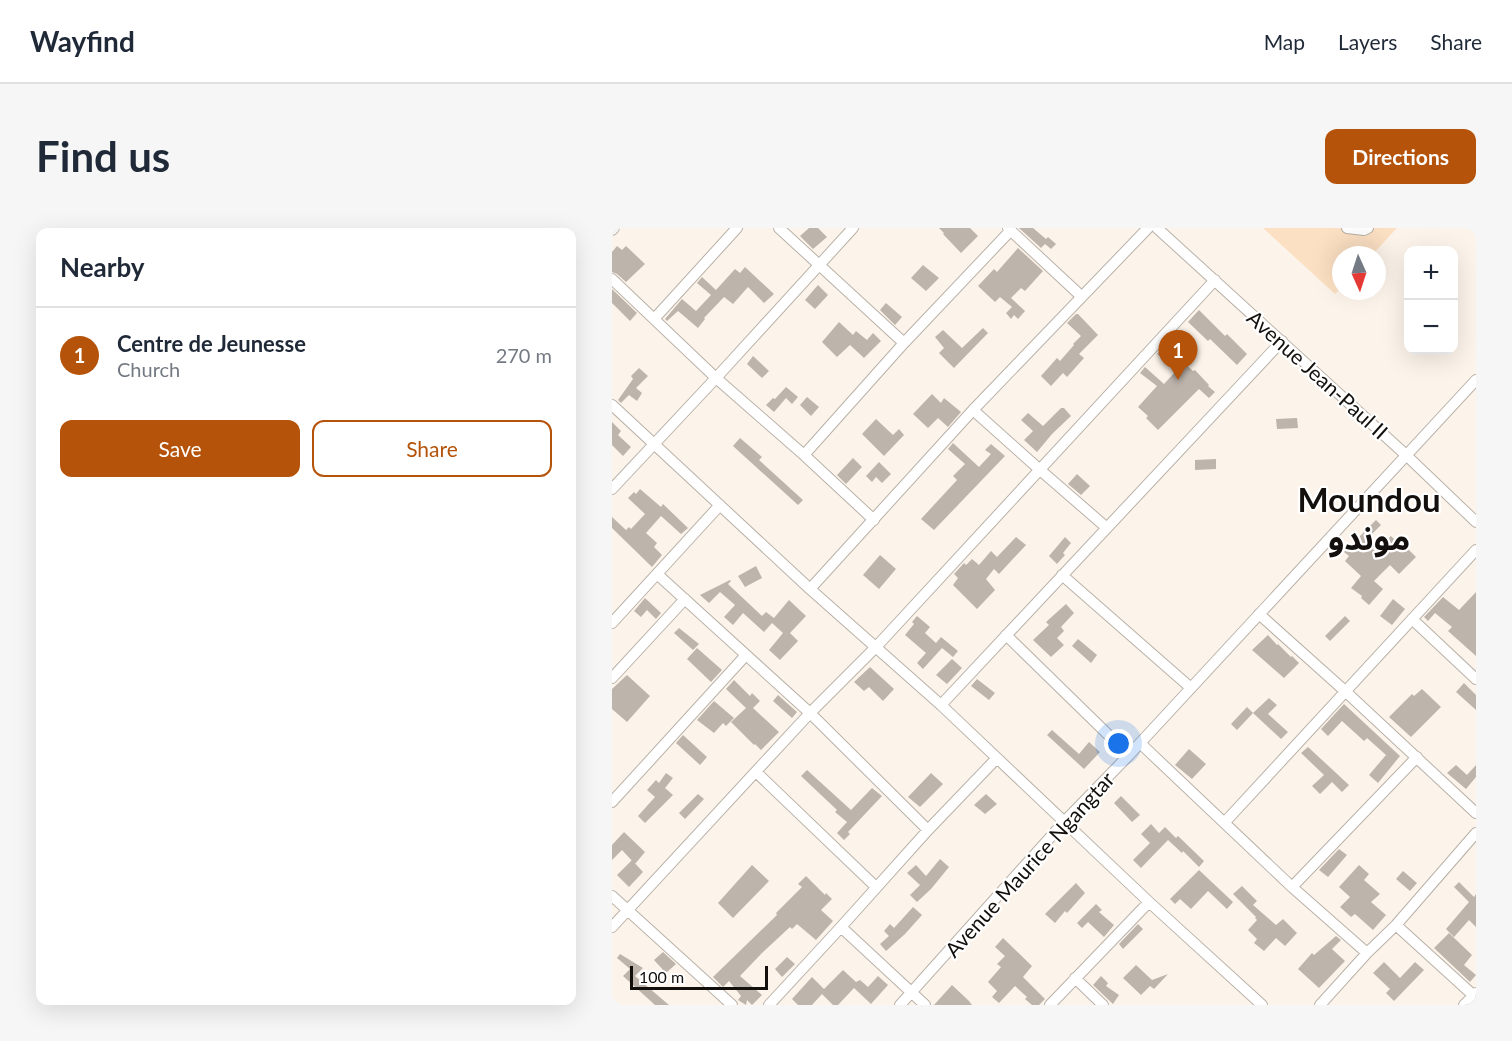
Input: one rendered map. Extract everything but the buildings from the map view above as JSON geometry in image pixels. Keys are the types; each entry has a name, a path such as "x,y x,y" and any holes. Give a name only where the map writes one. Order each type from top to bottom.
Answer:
{"street":[{"path":"655,318 737,228"},
{"path":"779,228 904,343"},
{"path":"612,489 852,228"},
{"path":"810,589 973,410 1148,228"},
{"name":"Avenue Jean-Paul II","path":"1157,228 1406,455 1476,522"},
{"path":"1347,228 1364,230 1368,228"},
{"path":"804,455 1010,229 1081,296"},
{"path":"612,279 716,378 874,520"},
{"path":"612,927 1215,280"},
{"path":"941,705 1282,341"},
{"name":"Avenue Maurice Ngangtar","path":"900,1005 1064,822 1129,755 1476,380"},
{"path":"612,405 810,589 941,705 1149,902 1262,1005"},
{"path":"973,410 1107,528"},
{"path":"612,623 720,506"},
{"path":"1225,822 1476,550"},
{"path":"657,574 810,713 928,830"},
{"path":"1062,575 1191,688"},
{"path":"612,678 685,599"},
{"path":"1259,614 1476,813"},
{"path":"1412,619 1476,679"},
{"path":"1006,635 1129,755"},
{"path":"612,802 746,655"},
{"path":"1140,743 1292,887 1367,953"},
{"path":"1292,887 1417,757"},
{"path":"768,1005 997,758"},
{"path":"756,772 876,887"},
{"path":"1320,1005 1396,925 1476,833"},
{"path":"612,896 732,1005"},
{"path":"1050,1005 1149,902"},
{"path":"1396,925 1475,994 1464,1005"},
{"path":"841,927 925,1005"},
{"path":"1075,978 1103,1005"}],"shaded area":[{"path":"1263,228 1397,228 1380,246 1332,246 1332,291"}],"place":[{"name":"Centre de Jeunesse","path":"1178,380"}],"district":[{"name":"Moundou موندو","path":"1369,518"}]}
